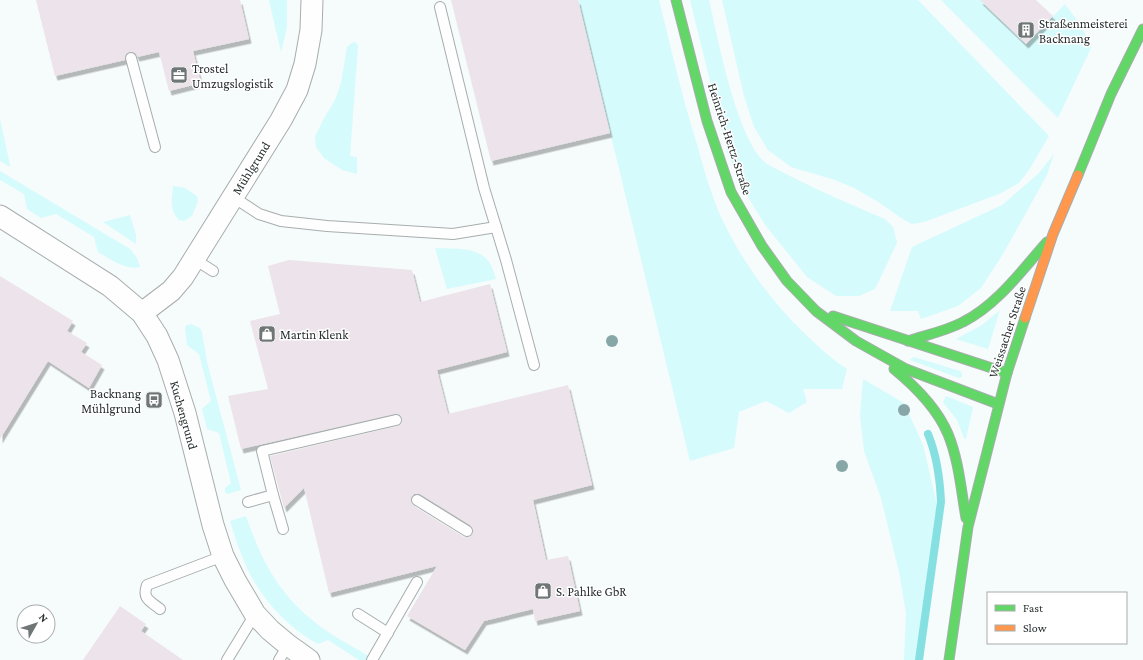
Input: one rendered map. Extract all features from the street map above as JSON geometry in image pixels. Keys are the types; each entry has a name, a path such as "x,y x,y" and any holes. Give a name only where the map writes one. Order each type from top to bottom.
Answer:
{"main road":[{"name":"Heinrich-Hertz-Straße","path":"676,0 707,121 731,192 762,246 787,281 816,311 856,341 906,369 998,404"},
{"name":"Weissacher Straße","path":"950,660 968,527 1007,372 1053,234 1111,94 1143,28"},
{"path":"908,341 946,329 970,318 1008,286 1053,234"},
{"name":"Heinrich-Hertz-Straße","path":"816,311 1007,372"},
{"path":"856,341 896,371 921,394 938,415 948,434 954,456 968,527"}],"street":[{"name":"Mühlgrund","path":"142,313 171,291 183,277 281,120 297,90 306,64 311,30 312,0"},
{"name":"Kuchengrund","path":"0,216 110,286 142,313 157,336 168,360 185,413 210,512 223,556 234,580 255,614 270,630 284,652 309,660"}],"lane":[{"path":"440,7 482,181 506,260 534,365"},
{"path":"131,58 155,147"},
{"path":"233,197 259,214 281,221 327,226 453,234 496,227"},
{"path":"194,259 213,271"},
{"path":"283,529 262,451 396,420"},
{"path":"248,502 273,495"},
{"path":"417,500 467,531"},
{"path":"160,609 146,598 144,592 147,585 223,556"},
{"path":"372,660 418,582"},
{"path":"227,660 255,614"},
{"path":"358,614 388,632"}],"shaded area":[{"path":"269,0 287,0 287,28 281,52"},
{"path":"578,0 659,0 705,173 718,210 730,235 748,265 779,307 819,347 847,369 842,389 803,389 807,402 789,413 766,401 739,412 734,448 690,461"},
{"path":"690,0 709,0 730,88 738,112 756,152 770,166 805,184 885,219 893,227 897,243 875,289 859,296 836,296 807,277 766,226 757,212 745,192 728,154"},
{"path":"722,0 918,0 1049,136 1029,170 1019,183 999,194 924,222 912,224 854,188 835,180 791,167 768,150 754,127 744,96"},
{"path":"941,0 987,0 984,4 1026,44 1065,4 1082,27 1091,48 1058,118"},
{"path":"353,42 358,46 350,156 357,157 357,174 342,170 324,158 316,147 315,137 335,100 341,83 347,47"},
{"path":"0,119 10,165 10,167 0,161"},
{"path":"1054,154 1047,175 1003,254 981,288 958,306 921,319 918,311 890,311 912,247 1002,205 1039,173"},
{"path":"0,171 130,249 137,258 140,267 135,268 124,266 98,252 94,237 56,214 41,218 27,209 24,194 0,180"},
{"path":"173,186 185,188 197,196 198,201 192,216 184,221 179,220 172,208"},
{"path":"130,215 136,235 136,244 103,222"},
{"path":"435,248 464,249 478,253 490,264 496,279 447,289"},
{"path":"1000,310 988,349 956,339 982,325"},
{"path":"191,324 200,328 202,332 207,362 241,490 227,494 225,492 225,488 231,483 219,433 207,429 202,409 211,401 199,354 187,345 185,327"},
{"path":"914,357 960,371 962,377 959,378 910,360"},
{"path":"863,379 904,403 923,445 938,509 943,510 923,660 904,660 906,613 899,572 881,498 864,451 860,415"},
{"path":"946,396 973,407 966,439 964,438 957,420 943,402"},
{"path":"246,516 264,559 279,585 288,597 318,624 331,634 368,656 369,660 359,660 328,640 318,644 296,630 276,611 260,590 247,568 230,521"}],"building":[{"path":"36,0 240,0 249,39 193,51 201,83 169,91 159,52 137,57 135,53 130,52 126,54 125,60 55,76"},
{"path":"451,0 578,0 610,133 491,161"},
{"name":"Straßenmeisterei Backnang","path":"980,0 1036,0 1053,16 1026,44"},
{"path":"289,260 412,270 420,302 490,284 507,352 437,370 448,414 568,385 592,485 533,500 546,560 568,556 580,611 535,621 533,609 484,621 465,650 407,616 437,566 329,593 304,488 284,508 270,456 397,426 401,424 402,419 400,415 395,414 241,449 228,396 268,389 250,321 280,314 268,266","holes":["414,494 420,494 470,525 473,531 472,535 464,537 414,506 411,499"]},
{"path":"0,276 73,321 67,331 87,343 81,352 102,365 89,388 48,361 0,439"},
{"path":"120,606 146,624 141,631 183,660 83,660"}],"waterway":[{"path":"919,660 941,502 938,467 928,434"}],"traffic: fast":[{"path":"676,0 707,121 731,192 762,246 787,281 816,311 856,341 906,369 998,404"},
{"path":"1078,175 1111,94 1143,29"},
{"path":"908,341 950,328 975,315 998,297 1047,242"},
{"path":"833,316 1007,373"},
{"path":"949,660 968,527 1007,373 1025,318"},
{"path":"894,369 925,398 938,415 948,434 955,455 966,518"}],"traffic: slow":[{"path":"1025,318 1053,234 1078,175"}],"place":[{"name":"Straßenmeisterei Backnang","path":"1026,30"},
{"name":"Trostel Umzugslogistik","path":"179,75"},
{"name":"Martin Klenk","path":"267,334"},
{"name":"Backnang Mühlgrund","path":"154,400"},
{"name":"S. Pahlke GbR","path":"543,591"}]}
